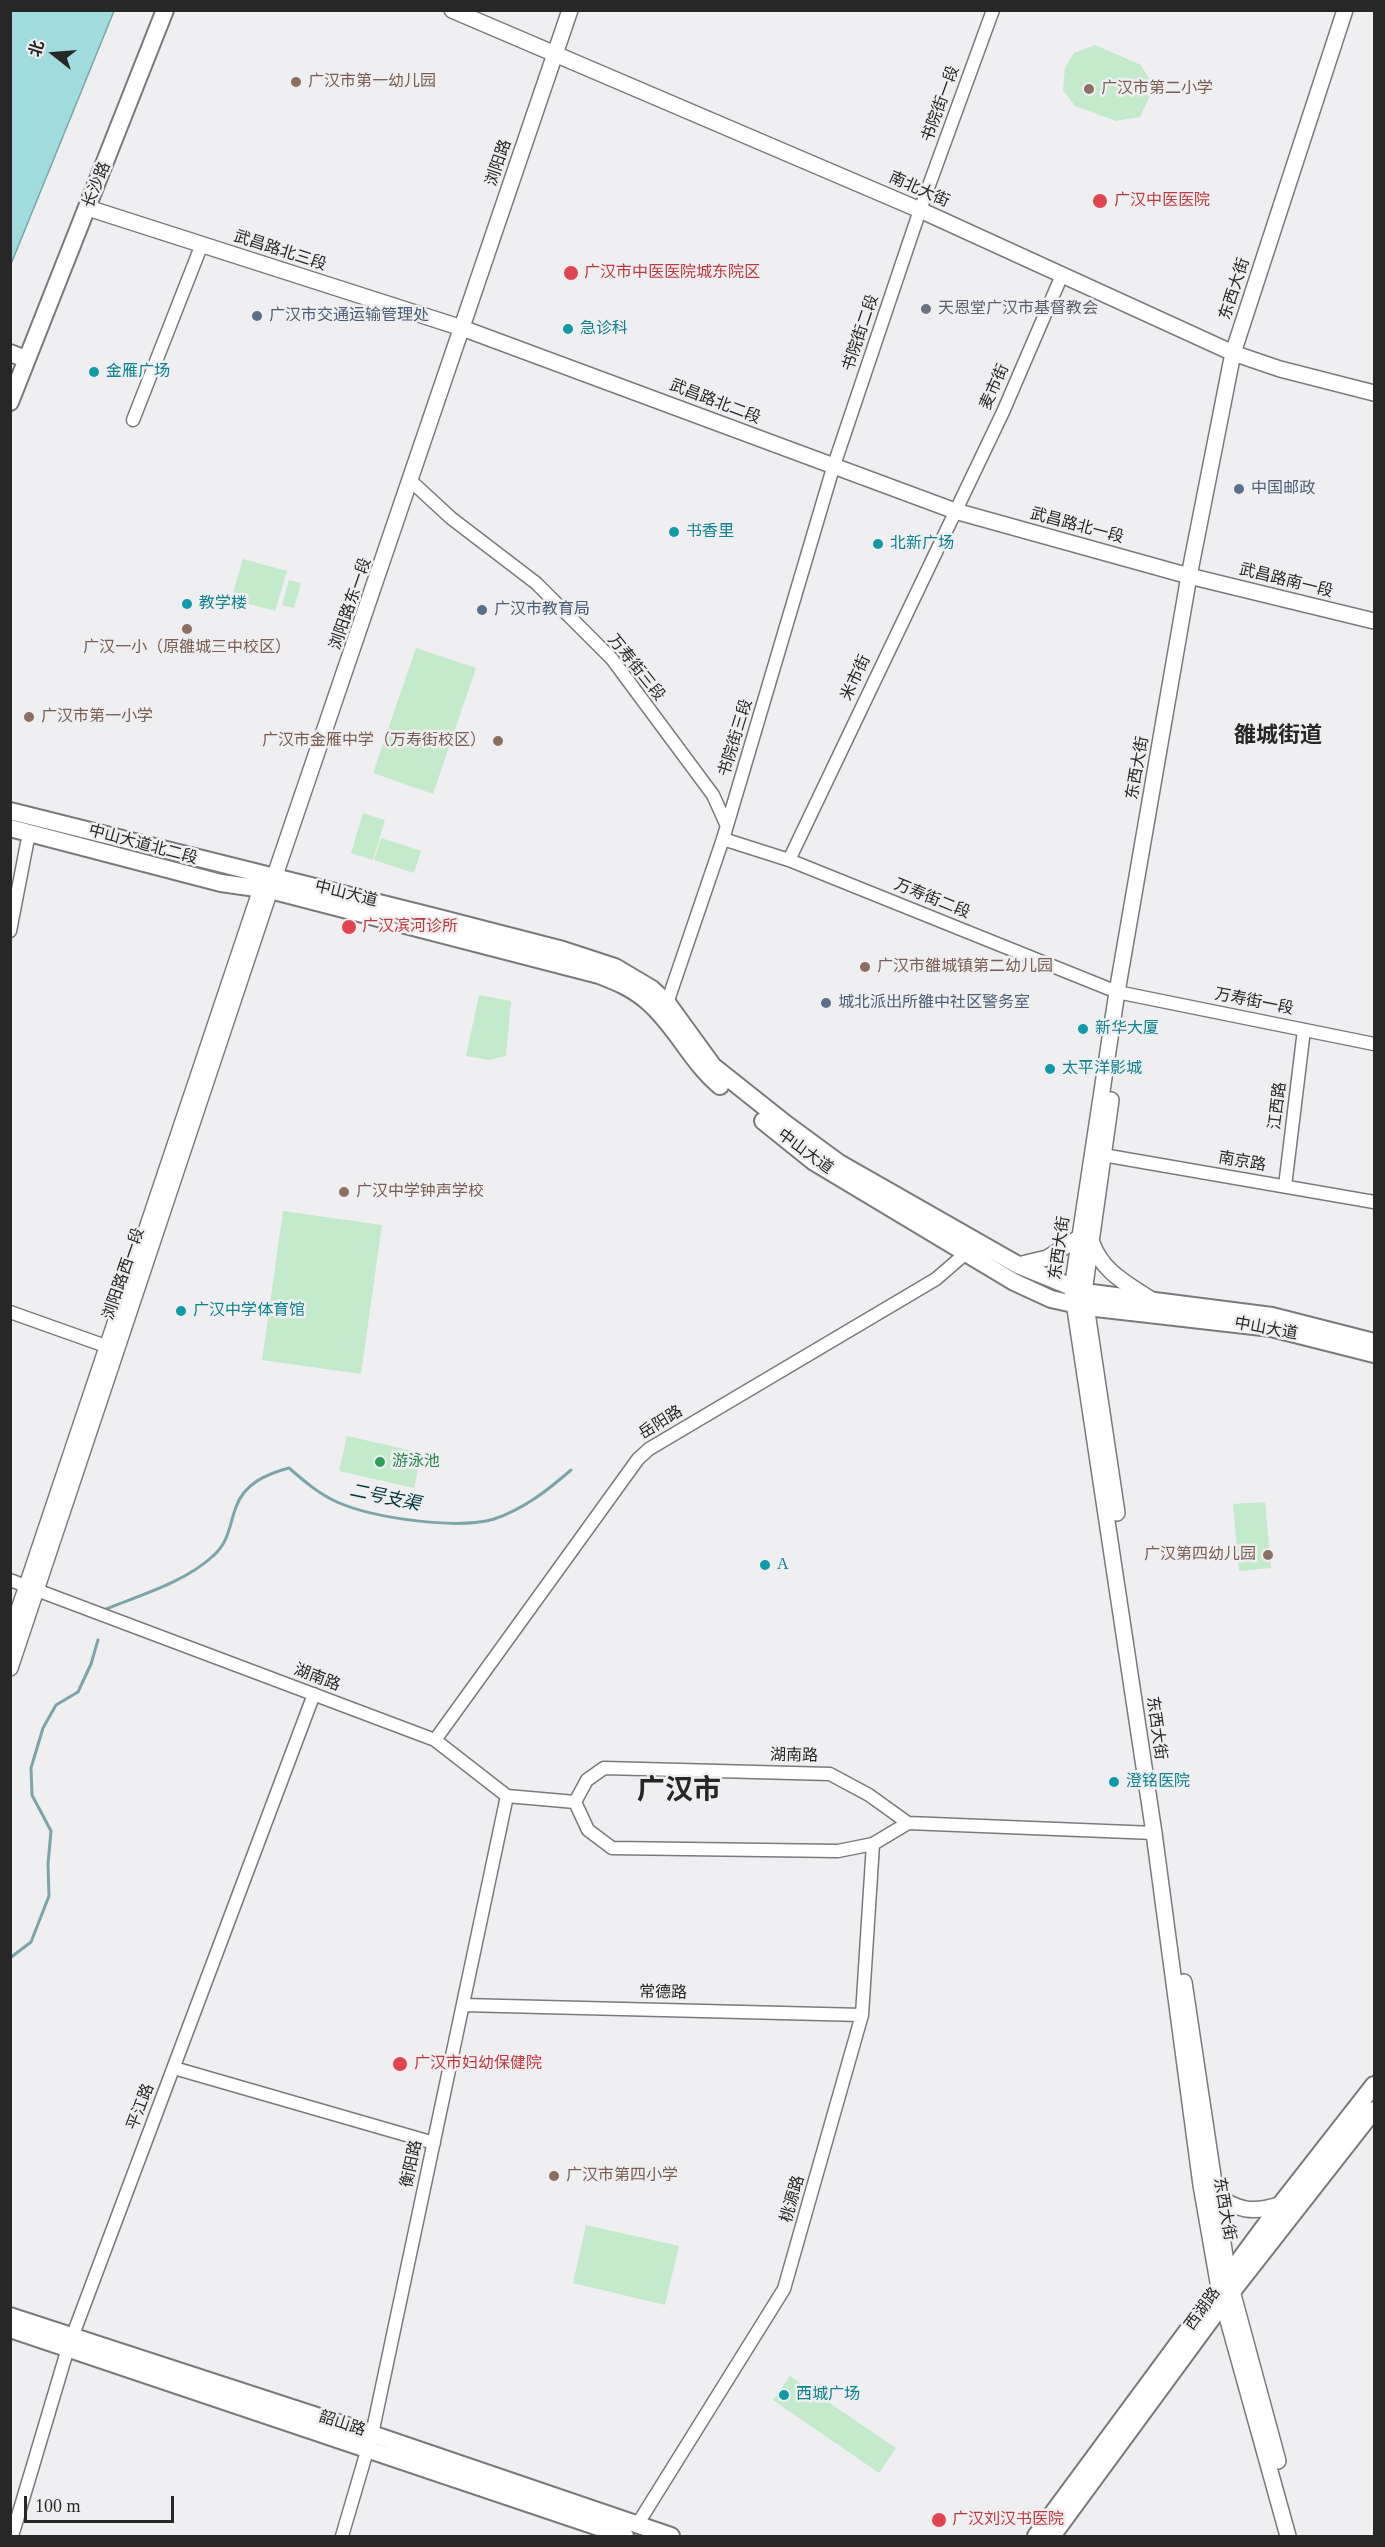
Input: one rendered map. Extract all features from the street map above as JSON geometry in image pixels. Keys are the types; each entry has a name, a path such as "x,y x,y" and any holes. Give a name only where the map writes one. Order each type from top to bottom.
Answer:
{"main road":[{"name":"长沙路","path":"12,391 18,356 88,208 165,10"},
{"name":"中山大道北二段","path":"10,811 224,866 269,885"},
{"name":"中山大道北二段","path":"10,828 220,882 269,885"},
{"name":"中山大道","path":"269,885 599,975 622,984 665,1010 713,1066 839,1163 1080,1298 1271,1328 1374,1354"},
{"name":"中山大道","path":"665,1010 703,1072 814,1162 1014,1282 1051,1299 1153,1301 1272,1316 1374,1342"},
{"name":"西湖路","path":"1052,2536 1225,2290 1281,2204 1374,2085"},
{"name":"西湖路","path":"1035,2536 1225,2290 1374,2110"},
{"name":"韶山路","path":"10,2316 70,2342 631,2531 671,2536"},
{"name":"韶山路","path":"10,2329 70,2342"}],"street":[{"name":"南北大街","path":"452,10 920,210 1237,355 1280,369 1374,393"},
{"name":"浏阳路","path":"462,328 570,10"},
{"name":"书院街一段","path":"920,210 993,10"},
{"name":"东西大街","path":"1288,2536 1225,2290 1201,2185 1080,1298 1085,1239 1122,992 1194,577 1237,355 1345,10"},
{"name":"东西大街","path":"1237,355 1354,10"},
{"name":"武昌路北三段","path":"88,208 462,328"},
{"name":"书院街二段","path":"833,468 920,210"},
{"path":"133,420 202,244"},
{"name":"麦市街","path":"956,511 1003,411 1062,275"},
{"name":"武昌路北二段","path":"462,328 833,468 956,511"},
{"name":"浏阳路东一段","path":"269,885 412,482 462,328"},
{"name":"书院街三段","path":"665,1010 723,839 833,468"},
{"name":"万寿街三段","path":"412,482 452,518 536,583 612,659 713,795 727,826"},
{"name":"武昌路北一段","path":"956,511 1194,577"},
{"name":"米市街","path":"789,860 910,600 956,511"},
{"name":"武昌路南一段","path":"1194,577 1374,621"},
{"path":"10,931 29,833"},
{"name":"万寿街二段","path":"723,839 789,860 1122,992"},
{"name":"浏阳路西一段","path":"10,1668 32,1589 269,885"},
{"name":"东西大街","path":"1085,1239 1103,1155 1122,992"},
{"name":"万寿街一段","path":"1122,992 1374,1044"},
{"name":"江西路","path":"1285,1186 1304,1029"},
{"name":"南京路","path":"1103,1155 1374,1202"},
{"path":"1017,1264 1047,1258 1085,1239 1108,1271 1153,1301"},
{"name":"岳阳路","path":"435,1740 638,1459 649,1449 936,1279 966,1253"},
{"name":"东西大街","path":"1080,1298 1214,2192 1225,2290 1299,2536"},
{"path":"10,1312 112,1349"},
{"name":"湖南路","path":"10,1581 435,1740 507,1796"},
{"path":"10,1636 32,1589"},
{"name":"平江路","path":"12,2536 70,2342 314,1694"},
{"name":"湖南路","path":"575,1802 587,1779 604,1768 830,1774 869,1795 908,1823"},
{"path":"507,1796 575,1802 588,1830 612,1848 838,1851 873,1844 908,1823 1154,1833"},
{"name":"衡阳路","path":"342,2536 370,2442 507,1796"},
{"name":"桃源路","path":"631,2531 784,2289 862,2015 873,1844"},
{"name":"常德路","path":"463,2005 862,2015"},
{"path":"174,2068 434,2144"},
{"path":"1214,2192 1238,2209 1252,2211 1281,2204"}],"green space":[{"path":"1095,45 1141,65 1154,87 1140,117 1116,121 1075,106 1063,90 1065,68 1074,53"},
{"path":"243,559 287,571 275,611 231,599"},
{"path":"289,580 301,583 294,608 282,605"},
{"path":"416,648 476,668 433,794 373,773"},
{"path":"363,813 385,820 373,860 351,853"},
{"path":"381,838 421,851 414,873 374,860"},
{"path":"479,995 511,1001 506,1056 489,1060 466,1056"},
{"path":"283,1211 382,1225 361,1374 262,1360"},
{"name":"游泳池","path":"347,1436 422,1453 414,1488 339,1471"},
{"path":"1265,1502 1271,1568 1239,1571 1233,1504"},
{"path":"586,2225 679,2246 665,2305 573,2283"},
{"path":"790,2376 896,2448 879,2473 773,2400"}],"water":[{"path":"10,11 114,11 11,264"}],"waterway":[{"name":"二号支渠","path":"106,1609 176,1581 202,1565 222,1545 244,1492 257,1481 280,1470 289,1468 324,1495 353,1508 415,1521 438,1523 478,1522 494,1519 515,1510 544,1492 571,1470"},
{"name":"二号支渠","path":"10,1958 31,1942 49,1896 48,1864 51,1831 32,1795 31,1768 43,1728 56,1705 78,1692 91,1664 98,1640"}],"place":[{"name":"广汉市第一幼儿园","path":"296,82"},
{"name":"广汉市第二小学","path":"1089,89"},
{"name":"广汉中医医院","path":"1100,201"},
{"name":"广汉市中医医院城东院区","path":"571,273"},
{"name":"天恩堂广汉市基督教会","path":"926,309"},
{"name":"广汉市交通运输管理处","path":"257,316"},
{"name":"急诊科","path":"568,329"},
{"name":"金雁广场","path":"94,372"},
{"name":"中国邮政","path":"1239,489"},
{"name":"书香里","path":"674,532"},
{"name":"北新广场","path":"878,544"},
{"name":"教学楼","path":"187,604"},
{"name":"广汉市教育局","path":"482,610"},
{"name":"广汉一小（原雒城三中校区）","path":"187,629"},
{"name":"广汉市第一小学","path":"29,717"},
{"name":"广汉市金雁中学（万寿街校区）","path":"498,741"},
{"name":"广汉滨河诊所","path":"349,927"},
{"name":"广汉市雒城镇第二幼儿园","path":"865,967"},
{"name":"城北派出所雒中社区警务室","path":"826,1003"},
{"name":"新华大厦","path":"1083,1029"},
{"name":"太平洋影城","path":"1050,1069"},
{"name":"广汉中学钟声学校","path":"344,1192"},
{"name":"广汉中学体育馆","path":"181,1311"},
{"name":"游泳池","path":"380,1462"},
{"name":"广汉第四幼儿园","path":"1268,1555"},
{"name":"A","path":"765,1565"},
{"name":"澄铭医院","path":"1114,1782"},
{"name":"广汉市妇幼保健院","path":"400,2064"},
{"name":"广汉市第四小学","path":"554,2176"},
{"name":"西城广场","path":"784,2395"},
{"name":"广汉刘汉书医院","path":"939,2520"}],"district":[{"name":"雒城街道","path":"1278,736"},
{"name":"广汉市","path":"679,1792"}]}
